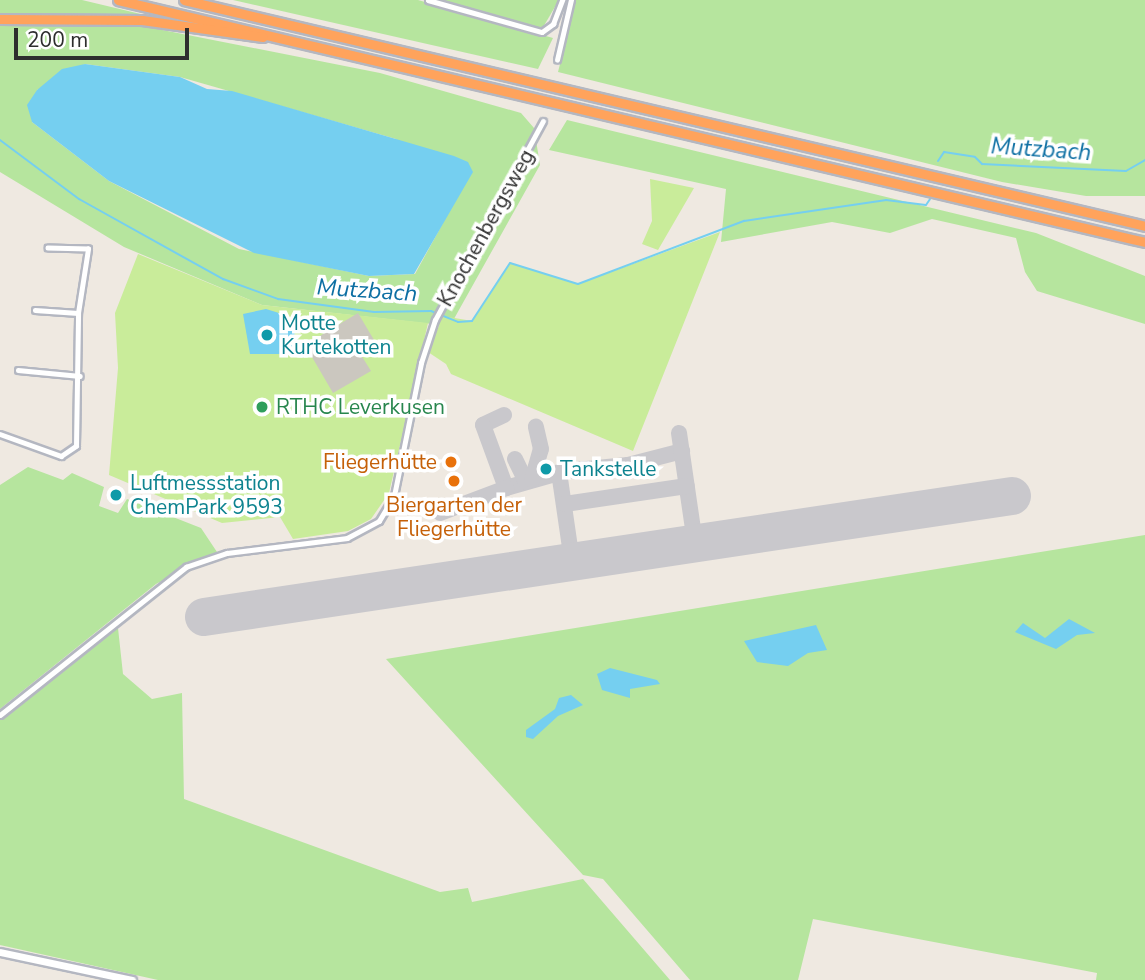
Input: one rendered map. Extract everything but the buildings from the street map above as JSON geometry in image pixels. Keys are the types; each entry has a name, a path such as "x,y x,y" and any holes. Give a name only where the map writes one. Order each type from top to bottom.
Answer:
{"highway":[{"path":"118,0 1145,242"},
{"path":"184,0 915,168 1145,226"},
{"path":"0,19 129,19 250,39 268,36"}],"street":[{"path":"428,0 542,32 553,24 562,0"},
{"path":"557,60 571,0"},
{"name":"Knochenbergsweg","path":"0,715 176,573 211,556 347,538 379,521 394,496 421,363 435,320 543,121"},
{"path":"0,434 61,456 74,451 80,376 78,313 88,249 48,248"},
{"path":"35,310 78,313"},
{"path":"18,370 80,376"},
{"path":"0,952 132,980"}],"green space":[{"path":"0,0 82,0 149,16 0,15"},
{"path":"233,0 418,0 553,38 538,69"},
{"path":"437,0 559,0 542,29"},
{"path":"576,0 1145,0 1145,196 1086,196 1002,182 558,72"},
{"path":"0,23 132,24 380,73 521,113 534,128 540,165 450,326 262,305 124,247 0,172","holes":["85,64 180,77 396,139 443,223 415,274 369,276 239,249 109,181 32,122 37,90"]},
{"path":"567,120 1036,233 1145,276 1145,324 1037,291 1025,272 1016,238 932,219 890,233 832,222 721,242 726,189 549,150"},
{"path":"650,179 694,188 658,250 642,244 652,221"},
{"name":"RTHC Leverkusen","path":"720,232 633,451 451,374 446,364 428,352 443,316 472,321 510,263 578,284"},
{"name":"RTHC Leverkusen","path":"138,254 262,305 428,323 389,493 371,519 348,531 293,539 280,517 222,523 109,475 118,368 115,313"},
{"path":"28,467 63,480 72,473 104,487 99,506 118,513 127,499 201,528 217,552 156,584 0,709 0,485"},
{"path":"1145,535 1145,980 1096,980 1097,973 813,919 798,980 690,980 603,879 583,875 386,659"},
{"path":"118,628 123,674 152,699 182,693 184,799 440,892 468,888 472,902 583,879 670,980 158,980 0,945 0,720"}],"water":[{"path":"85,64 180,77 207,89 232,91 454,156 468,162 473,172 414,274 369,276 254,253 109,181 32,122 27,105 37,90 62,69"},
{"path":"266,309 279,313 295,331 291,354 250,354 243,314"},
{"path":"1069,619 1095,633 1077,635 1056,649 1015,632 1023,623 1045,638"},
{"path":"816,625 827,650 808,653 788,666 757,662 744,641"},
{"path":"610,668 657,680 660,684 630,689 630,698 602,690 597,674"},
{"path":"571,695 583,705 558,716 533,739 526,737 526,730 555,709 559,698"}],"waterway":[{"name":"Mutzbach","path":"0,140 79,199 223,279 278,299 374,312 431,311 458,322 472,321 510,263 578,284 744,221 886,200 926,205 930,199"},
{"name":"Mutzbach","path":"938,161 944,152 975,157 982,164 1126,171 1145,160"}],"taxiway":[{"path":"504,415 483,425 506,488 566,471 628,465 682,451"},
{"path":"532,480 541,449 536,427"},
{"path":"679,433 695,543"},
{"path":"515,459 526,482"},
{"path":"559,472 572,561"},
{"path":"565,504 687,486"},
{"path":"440,513 506,488"}],"runway":[{"path":"204,617 1012,496"}],"place":[{"name":"Motte Kurtekotten","path":"267,335"},
{"name":"RTHC Leverkusen","path":"262,407"},
{"name":"Fliegerhütte","path":"451,462"},
{"name":"Tankstelle","path":"546,469"},
{"name":"Biergarten der Fliegerhütte","path":"454,481"},
{"name":"Luftmessstation ChemPark 9593","path":"116,495"}]}
